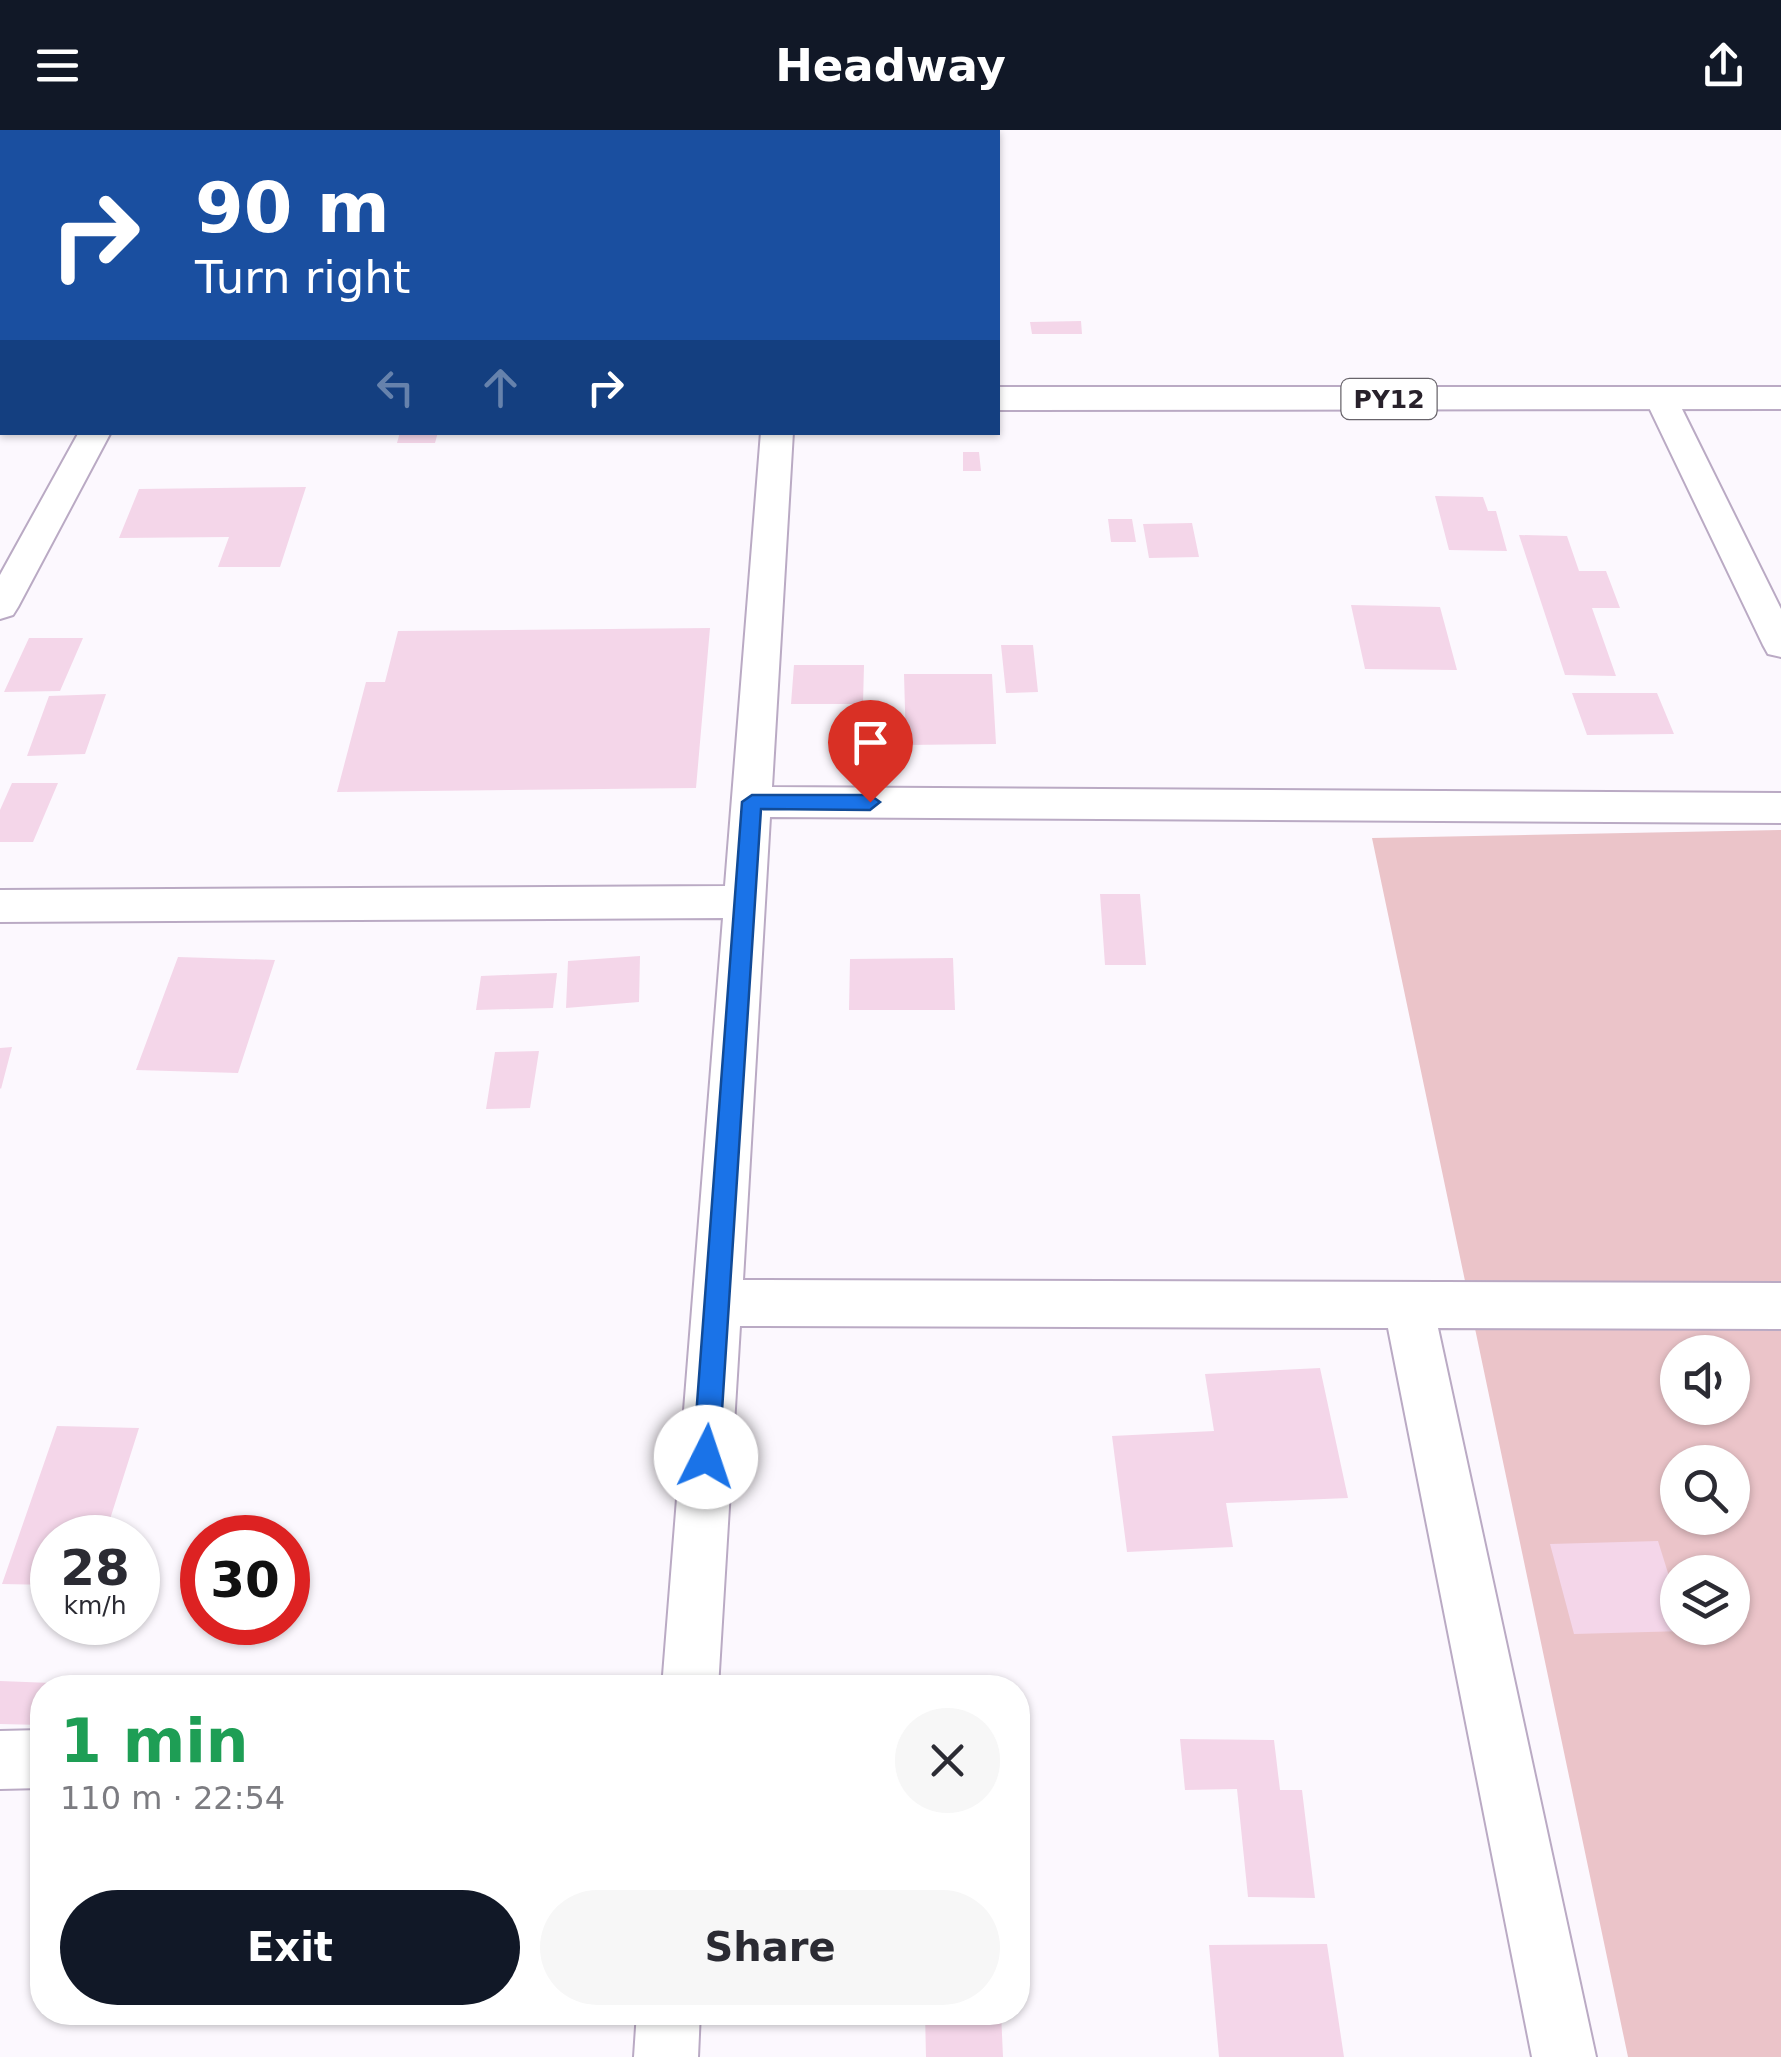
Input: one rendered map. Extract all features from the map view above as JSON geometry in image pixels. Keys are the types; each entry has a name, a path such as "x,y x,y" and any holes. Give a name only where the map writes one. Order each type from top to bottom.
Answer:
{"highway":[{"name":"PY12","path":"1000,398 1781,398"}],"street":[{"path":"1661,398 1781,645"},
{"path":"0,608 93,435"},
{"path":"691,1675 777,435"},
{"path":"752,802 1781,808"},
{"path":"0,906 742,902"},
{"path":"716,1303 1781,1306"},
{"path":"1408,1305 1564,2057"},
{"path":"0,1760 30,1759"},
{"path":"666,2057 668,2025"}],"shaded area":[{"path":"1781,830 1781,2057 1628,2057 1372,838"}],"building":[{"path":"1081,321 1082,334 1032,334 1030,322"},
{"path":"399,435 437,435 435,443 397,443"},
{"path":"963,452 979,452 981,471 963,471"},
{"path":"306,487 280,567 218,567 229,537 119,538 139,489"},
{"path":"1435,496 1483,497 1488,511 1496,511 1507,551 1449,550"},
{"path":"1108,519 1132,519 1136,542 1111,542"},
{"path":"1192,523 1199,557 1149,558 1143,524"},
{"path":"1519,535 1567,536 1579,571 1606,571 1620,608 1592,608 1616,676 1565,675"},
{"path":"1351,605 1440,607 1457,670 1365,669"},
{"path":"710,628 696,788 337,792 366,682 385,682 398,631"},
{"path":"29,638 83,638 60,691 4,692"},
{"path":"1001,645 1033,645 1038,692 1006,693"},
{"path":"794,665 864,665 863,704 791,704"},
{"path":"904,674 992,674 996,744 906,745"},
{"path":"1572,693 1657,693 1674,734 1587,735"},
{"path":"106,694 85,754 27,756 49,696"},
{"path":"12,783 58,783 33,842 0,842 0,810"},
{"path":"1100,894 1140,894 1146,965 1105,965"},
{"path":"640,956 639,1002 566,1008 568,961"},
{"path":"178,957 275,960 238,1073 136,1070"},
{"path":"953,958 955,1010 849,1010 850,959"},
{"path":"557,973 553,1008 476,1010 481,976"},
{"path":"12,1047 1,1089 0,1048"},
{"path":"539,1051 530,1108 486,1109 495,1052"},
{"path":"1320,1368 1348,1498 1226,1503 1233,1547 1127,1552 1112,1436 1214,1431 1205,1374"},
{"path":"57,1426 139,1428 111,1515 30,1515 30,1585 2,1584"},
{"path":"1658,1541 1662,1555 1660,1632 1574,1634 1550,1544"},
{"path":"0,1681 30,1682 30,1725 0,1724"},
{"path":"1180,1739 1274,1740 1280,1790 1302,1790 1315,1898 1248,1897 1237,1789 1185,1790"},
{"path":"1327,1944 1344,2057 1219,2057 1209,1945"},
{"path":"925,2025 1002,2025 1003,2057 926,2057"}],"route":[{"path":"706,1457 752,802 870,802"}]}
